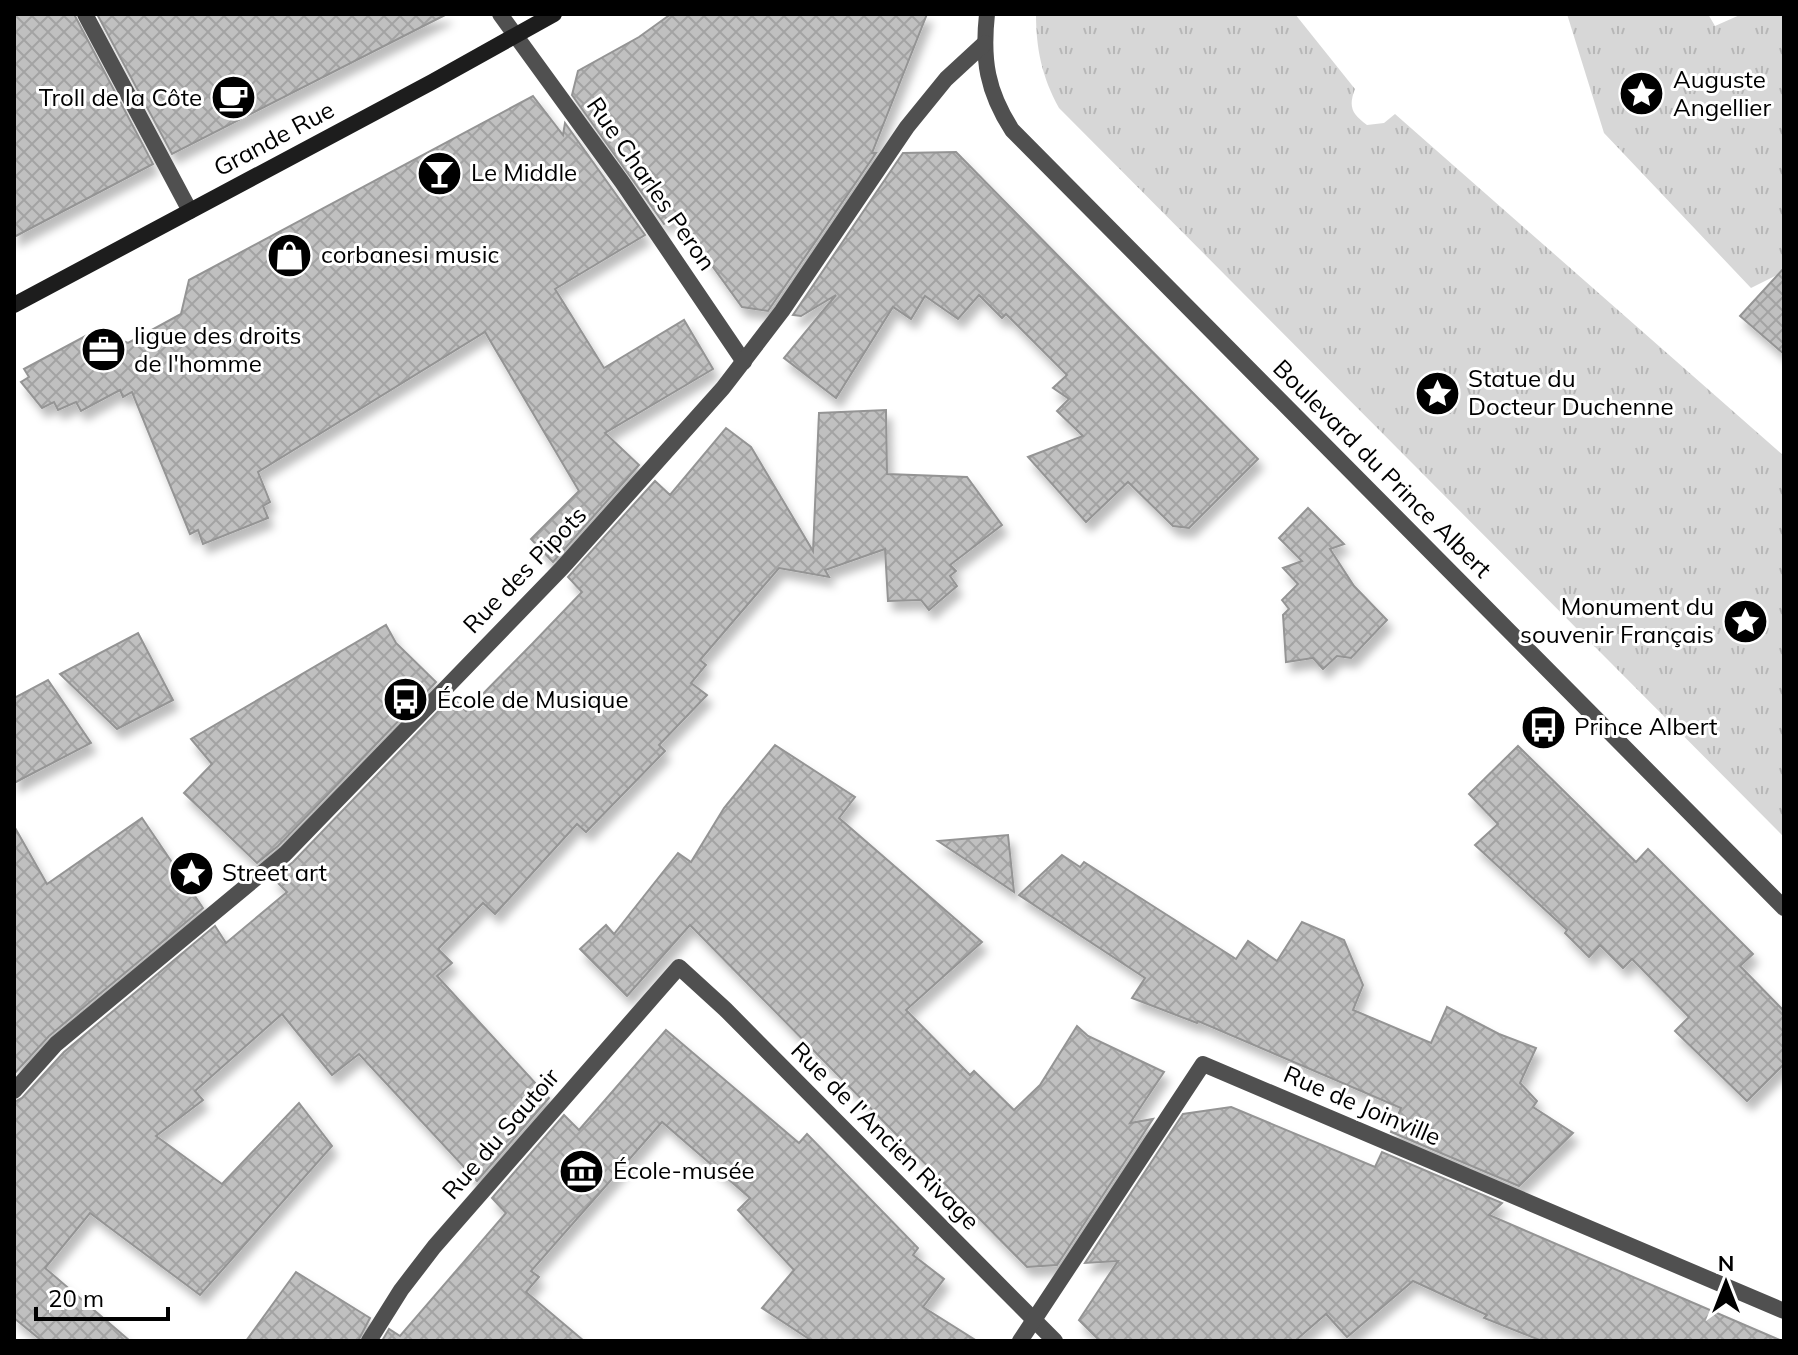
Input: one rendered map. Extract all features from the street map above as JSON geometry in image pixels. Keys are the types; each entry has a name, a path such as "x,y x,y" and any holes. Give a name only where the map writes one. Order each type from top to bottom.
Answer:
{"main road":[{"name":"Grande Rue","path":"14,305 554,14"}],"street":[{"path":"85,14 190,211"},
{"name":"Rue Charles Peron","path":"500,14 622,182 744,362"},
{"path":"985,43 987,14"},
{"name":"Rue des Pipots","path":"14,1091 56,1044 285,854 562,568 652,470 744,362 907,127 946,79 985,43"},
{"name":"Boulevard du Prince Albert","path":"985,43 990,88 1012,130 1784,908"},
{"name":"Rue de l'Ancien Rivage","path":"679,967 725,1009 1055,1341"},
{"name":"Rue du Sautoir","path":"369,1341 401,1290 434,1247 679,967"},
{"name":"Rue de Joinville","path":"1034,1319 1203,1064 1784,1311"},
{"path":"1020,1341 1034,1319"}],"green space":[{"path":"1036,14 1295,14 1355,89 1352,105 1362,121 1367,125 1384,123 1395,114 1784,456 1784,837 1059,108 1044,74 1036,27"},
{"path":"1567,14 1708,14 1715,26 1742,14 1784,14 1784,280 1777,275 1751,288 1604,133"}],"building":[{"path":"14,14 74,14 153,164 14,237"},
{"path":"97,14 447,14 172,154"},
{"path":"671,14 927,14 872,153 876,153 768,311 742,307 676,216 664,224 572,95 578,71 639,37"},
{"path":"533,96 563,135 565,123 645,235 555,289 604,368 684,320 713,369 605,433 639,465 553,562 531,539 579,491 485,332 258,472 270,502 263,506 268,518 203,544 198,530 190,534 132,392 123,397 120,390 81,411 76,402 58,410 54,402 42,408 21,382 29,377 24,369 91,333 109,335 128,343 181,314 189,280"},
{"path":"956,152 1258,459 1189,528 1173,526 1128,482 1086,522 1028,457 1083,436 1057,411 1069,399 1053,388 1067,375 1006,314 1002,318 979,295 958,319 925,296 911,319 893,307 836,398 784,358 836,295 801,316 793,315 903,153"},
{"path":"1784,268 1784,354 1740,316"},
{"path":"886,410 887,474 967,477 1002,525 950,565 956,571 950,576 957,586 929,610 921,600 888,601 885,549 825,570 829,577 779,568 700,660 706,665 691,683 707,695 659,745 665,751 586,832 577,824 495,914 483,903 438,949 452,963 437,976 549,1098 477,1181 359,1054 332,1075 282,1014 195,1091 203,1100 156,1136 222,1184 299,1103 332,1146 200,1295 90,1213 45,1268 130,1341 42,1341 14,1318 14,1102 22,1098 64,1052 215,926 226,943 287,892 273,878 293,862 452,697 466,711 533,643 582,592 568,577 655,481 670,495 726,428 751,447 813,551 819,413"},
{"path":"1308,508 1344,544 1330,549 1354,586 1387,620 1351,658 1337,656 1323,669 1313,658 1286,662 1283,615 1289,609 1282,600 1298,584 1283,568 1302,561 1279,538"},
{"path":"386,625 396,643 436,682 278,846 257,863 184,793 212,764 191,739"},
{"path":"138,633 173,700 117,729 60,674"},
{"path":"48,680 91,743 14,783 14,698"},
{"path":"775,745 855,797 839,818 982,942 906,1010 970,1075 974,1071 1014,1110 1040,1085 1077,1026 1088,1036 1164,1072 1130,1123 1153,1119 1057,1265 1027,1267 690,925 627,996 580,949 606,925 614,934 678,853 691,862 724,808"},
{"path":"1518,746 1636,862 1648,849 1753,954 1740,966 1784,1011 1784,1064 1747,1101 1675,1031 1689,1017 1632,959 1623,968 1600,945 1589,957 1565,933 1567,930 1475,845 1498,824 1469,794"},
{"path":"142,818 203,908 49,1036 14,1074 14,826 47,884"},
{"path":"1008,835 1014,892 938,841"},
{"path":"1062,855 1080,867 1084,862 1236,959 1248,941 1277,961 1302,922 1344,940 1363,985 1353,1010 1431,1043 1447,1007 1499,1034 1536,1048 1520,1083 1537,1101 1533,1107 1573,1133 1519,1186 1391,1132 1401,1108 1198,1021 1132,998 1145,978 1019,895"},
{"path":"666,1030 799,1143 807,1134 918,1248 913,1255 944,1279 923,1307 977,1341 812,1341 762,1308 794,1270 738,1210 750,1198 662,1122 531,1271 539,1277 526,1292 584,1341 382,1341 389,1329 400,1336 506,1213 492,1198 564,1115 579,1130"},
{"path":"1231,1107 1375,1167 1382,1152 1502,1203 1489,1215 1782,1341 1542,1341 1484,1318 1487,1315 1413,1281 1347,1337 1326,1314 1295,1341 1100,1341 1079,1320 1118,1261 1085,1263 1183,1114"},
{"path":"296,1272 370,1318 358,1341 246,1341"}],"place":[{"name":"Auguste Angellier","path":"1642,94"},
{"name":"Troll de la Côte","path":"233,98"},
{"name":"Le Middle","path":"440,173"},
{"name":"corbanesi music","path":"290,255"},
{"name":"ligue des droits de l'homme","path":"103,350"},
{"name":"Statue du Docteur Duchenne","path":"1437,393"},
{"name":"Monument du souvenir Français","path":"1745,621"},
{"name":"École de Musique","path":"406,700"},
{"name":"Prince Albert","path":"1543,727"},
{"name":"Street art","path":"191,873"},
{"name":"École-musée","path":"582,1171"}]}
